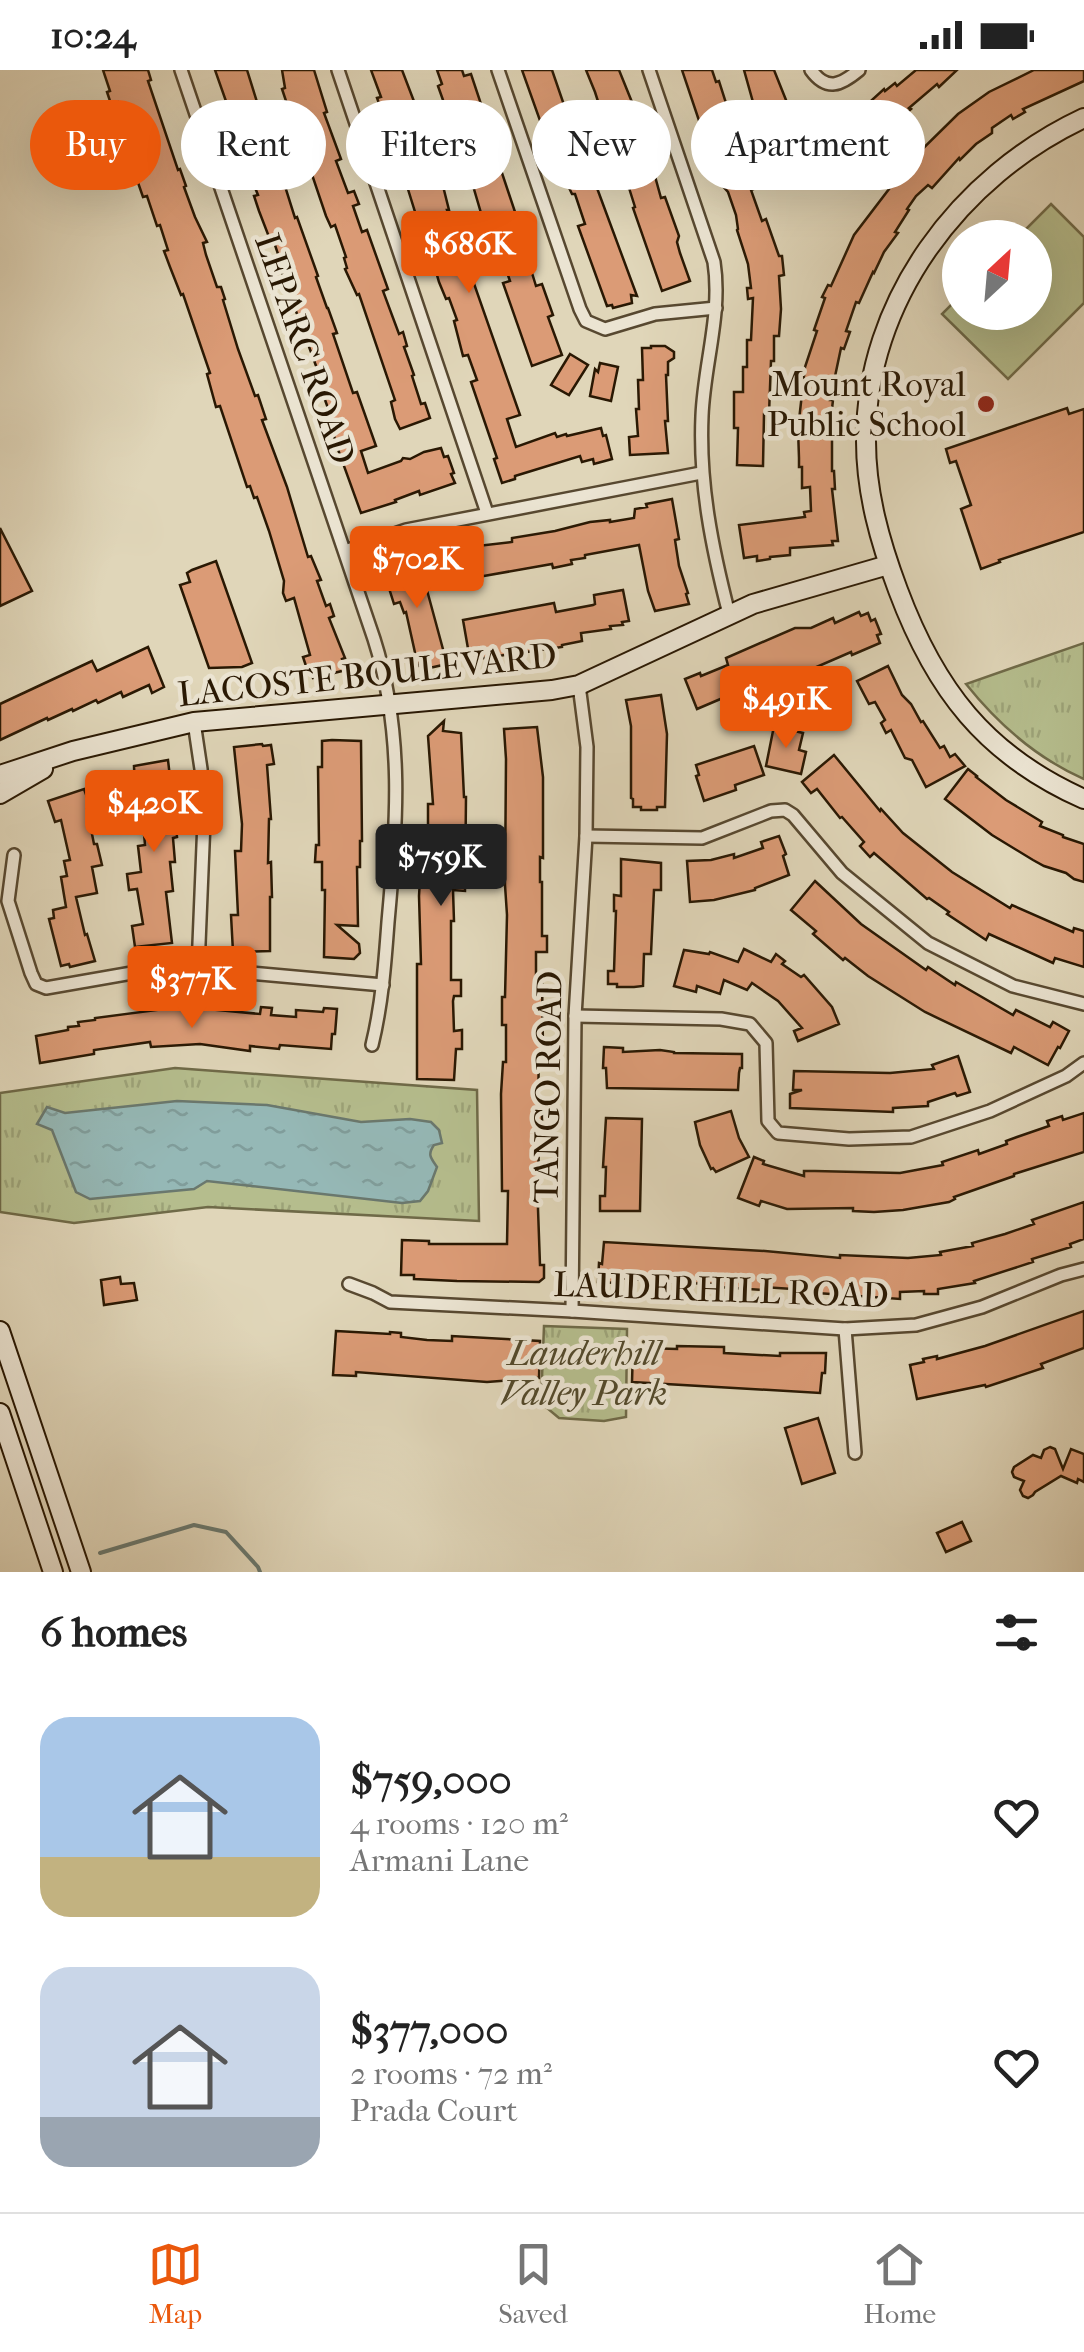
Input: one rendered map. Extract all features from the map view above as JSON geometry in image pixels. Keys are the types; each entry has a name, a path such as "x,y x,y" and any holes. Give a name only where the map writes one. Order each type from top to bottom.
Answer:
{"street":[{"name":"LEPARC ROAD","path":"181,70 381,660 394,725 397,779 392,883 372,1044"},
{"path":"338,70 487,513"},
{"path":"498,70 586,321 606,329 655,314 716,308"},
{"path":"649,70 714,262 717,282 703,398 701,474 714,556 730,614"},
{"path":"811,70 818,80 829,84 840,83 859,70"},
{"path":"1084,118 1024,152 987,181 934,239 894,310 873,376 866,440 876,524 910,625 926,657 988,738 1037,775 1084,799"},
{"path":"345,551 406,530 701,474"},
{"name":"LACOSTE BOULEVARD","path":"0,776 73,751 194,722 579,685 753,604 888,564"},
{"name":"TANGO ROAD","path":"572,1311 575,1016 588,747 579,685"},
{"path":"194,722 204,821 198,968"},
{"name":"LACOSTE BOULEVARD","path":"0,794 73,751"},
{"path":"586,836 702,838 771,811 784,810 793,815 842,873 928,943 1014,986 1084,1004"},
{"path":"14,855 8,901 31,974 36,984 46,988 172,966 382,984"},
{"path":"575,1016 721,1019 750,1024 766,1043 768,1121 778,1133 849,1139 911,1138 990,1111 1066,1076 1084,1063"},
{"name":"LAUDERHILL ROAD","path":"350,1284 390,1302 845,1329 916,1325 982,1308 1084,1269"},
{"path":"845,1329 855,1453"},
{"path":"0,1330 81,1572"},
{"path":"0,1413 53,1572"}],"green space":[{"path":"1051,204 1084,237 1084,303 1008,379 958,330 1052,330 1052,220 1035,220"},
{"path":"1084,643 1084,779 1019,739 966,684"},
{"path":"175,1068 477,1090 479,1221 208,1207 74,1223 0,1212 0,1093"},
{"name":"Lauderhill Valley Park","path":"544,1326 627,1329 626,1417 604,1421 559,1418 541,1403"}],"water":[{"path":"177,1101 267,1105 361,1122 431,1122 439,1130 442,1143 434,1145 431,1151 437,1167 420,1201 402,1203 207,1181 194,1189 90,1199 76,1192 52,1130 37,1124 47,1107 65,1113"}],"building":[{"path":"103,70 148,70 154,100 110,100"},
{"path":"215,70 247,70 256,100 226,100"},
{"path":"282,70 314,70 323,100 286,100 282,89"},
{"path":"371,70 402,70 413,100 378,100 381,97"},
{"path":"437,70 462,70 464,76 471,74 480,100 443,100 438,86 442,84"},
{"path":"522,70 552,70 562,100 533,100"},
{"path":"586,70 619,70 631,100 598,100"},
{"path":"682,70 712,70 725,100 692,100"},
{"path":"744,70 774,70 786,100 752,100"},
{"path":"916,70 957,70 918,100 872,100 884,89 895,83 897,86"},
{"path":"1034,70 1084,70 1084,81 1023,109 1025,112 1013,119 1011,115 959,158 932,188 925,188 925,146 958,114 989,92"},
{"path":"326,118 341,159 336,161 346,190 354,191 359,204 353,206 362,232 367,230 388,289 383,291 399,334 403,332 412,376 430,418 400,429 391,402 395,400 359,294 345,269 346,257 335,225 331,227 317,190 326,190"},
{"path":"161,120 181,172 181,190 185,190 207,242 203,243 206,255 217,287 221,287 255,396 258,395 266,419 262,420 308,557 311,556 321,580 317,581 326,606 330,604 334,616 329,618 346,670 313,678 308,672 303,657 310,655 294,598 286,601 284,581 257,497 247,487 220,406 216,407 207,374 210,373 164,251 168,250 160,225 157,226 147,196 143,197 141,190 161,190"},
{"path":"256,190 286,190 297,217 353,393 357,392 376,446 361,451 368,473 441,448 444,457 448,456 455,483 420,495 419,491 361,513 336,444 333,422 316,375 319,374 272,236 269,237 254,196 258,195"},
{"path":"408,190 444,190 449,210 446,217 471,275 520,415 507,419 516,447 555,433 557,437 567,436 601,428 612,459 594,464 593,459 582,462 580,456 502,483 471,382 477,380 468,355 463,356 454,321 457,320 439,282 420,214 416,215"},
{"path":"474,190 508,190 517,218 520,217 536,286 542,284 553,315 548,317 562,355 532,366 503,283 510,281 500,252 493,254"},
{"path":"570,190 598,190 637,296 631,295 632,303 607,306 578,226 585,224"},
{"path":"630,190 659,190 661,198 665,197 690,281 662,291"},
{"path":"751,190 762,221 766,219 782,256 779,336 774,336 769,414 764,414 763,466 737,465 734,392 743,392 753,298 748,299 748,264 728,192"},
{"path":"888,190 923,190 907,209 895,232 898,233 859,303 856,302 846,331 850,332 844,349 841,348 830,400 829,436 838,541 832,541 833,545 790,548 790,555 770,559 744,558 739,525 805,517 804,512 811,511 810,487 802,488 799,467 798,429 805,367 817,331 814,330 825,298 822,297 854,235"},
{"path":"665,346 674,352 666,375 668,453 630,455 629,437 638,436 636,409 638,380 643,380 642,348"},
{"path":"570,354 588,365 569,395 551,385"},
{"path":"600,363 618,367 611,401 590,396 595,369 598,372"},
{"path":"1067,408 1069,414 1084,409 1084,532 981,569 961,509 971,505 956,461 950,463 946,449"},
{"path":"672,499 679,566 689,604 655,611 639,545 585,555 571,560 572,564 478,577 479,582 449,587 443,556 460,548 512,542 512,538 590,522 634,518 635,509"},
{"path":"0,528 32,591 0,606"},
{"path":"418,557 447,664 425,669 424,665 418,666 406,612 400,602 394,604 383,569"},
{"path":"216,561 252,663 242,667 209,668 180,585 190,582 187,573"},
{"path":"623,590 629,621 622,622 623,625 581,633 582,641 562,647 470,660 463,620 554,603 556,612 593,605 594,595"},
{"path":"859,612 861,616 868,613 871,621 875,619 880,643 761,691 758,683 697,709 685,679 728,665 726,658 795,628 811,628 833,618 835,623"},
{"path":"148,647 164,687 152,693 149,685 123,697 121,692 98,703 96,700 0,740 0,704 92,661 97,671"},
{"path":"888,666 902,695 940,748 944,746 950,757 955,754 965,766 926,787 891,730 886,733 881,723 885,720 875,702 869,704 857,681"},
{"path":"661,695 667,734 665,807 641,810 633,807 631,798 631,726 626,700"},
{"path":"444,721 443,731 461,733 466,797 465,891 453,890 451,921 451,980 461,980 461,996 454,996 453,1001 454,1031 462,1030 462,1049 456,1049 454,1080 417,1079 419,896 421,862 428,862 428,804 433,804 428,736"},
{"path":"774,726 803,733 799,750 806,752 801,774 766,766"},
{"path":"537,727 543,777 542,936 547,936 547,952 536,952 536,976 542,978 538,1209 544,1278 539,1282 414,1279 414,1275 401,1275 402,1240 507,1244 508,1191 502,1191 501,1094 506,1062 506,1025 502,1025 507,915 504,729"},
{"path":"322,741 361,741 358,926 337,925 359,944 360,953 354,959 324,957 325,890 322,862 315,862 319,845 318,767 322,767"},
{"path":"271,745 274,764 267,765 271,819 270,951 233,952 231,915 238,915 235,851 241,851 242,824 234,747"},
{"path":"754,746 764,775 704,801 696,765"},
{"path":"834,755 880,811 952,872 1010,908 1012,905 1073,932 1074,928 1084,931 1084,967 1055,958 1053,963 989,934 986,940 927,899 874,853 870,857 860,846 864,842 817,789 811,793 802,782"},
{"path":"168,760 171,827 176,826 177,837 173,838 175,862 170,862 173,891 166,892 172,943 135,947 132,926 143,924 137,889 129,890 127,874 141,872 138,846 145,845 134,766"},
{"path":"968,769 1006,800 1042,822 1040,826 1084,844 1084,882 1033,860 945,799"},
{"path":"84,789 102,865 92,867 97,893 76,897 95,961 70,967 61,966 49,919 54,918 53,910 66,907 61,877 67,876 64,861 70,860 61,820 55,822 48,801"},
{"path":"779,836 789,875 755,890 690,902 687,861 734,854 734,858 763,848 761,842"},
{"path":"621,859 661,863 661,890 654,890 651,954 644,954 643,986 608,984 608,971 614,971 614,895 621,896"},
{"path":"815,881 861,924 926,970 928,967 1013,1015 1016,1010 1050,1027 1053,1022 1069,1031 1048,1065 1014,1047 1011,1053 925,1012 843,960 791,910"},
{"path":"744,949 771,962 776,954 785,961 782,964 801,977 804,975 832,1007 839,1024 798,1041 794,1031 802,1028 778,1001 752,983 747,990 724,980 720,994 697,986 696,992 674,986 684,950 710,952 738,962"},
{"path":"181,1001 202,1002 202,1006 217,1010 260,1014 261,1007 272,1008 271,1015 296,1017 296,1010 337,1009 335,1034 331,1049 280,1045 279,1049 250,1046 250,1051 200,1044 151,1047 150,1042 40,1063 36,1036 68,1030 79,1026 78,1022 95,1018 180,1007"},
{"path":"604,1047 623,1048 623,1052 742,1054 738,1090 607,1088"},
{"path":"958,1056 970,1092 928,1102 928,1106 893,1108 893,1112 790,1108 790,1094 802,1090 793,1090 794,1071 890,1073 934,1069 932,1065"},
{"path":"731,1111 749,1157 716,1172 700,1145 695,1122"},
{"path":"1084,1113 1084,1152 1014,1174 949,1202 874,1212 853,1208 787,1209 761,1201 759,1206 738,1198 754,1157 763,1164 804,1176 804,1171 900,1173 943,1165 942,1162 978,1150 979,1154 1049,1126 1047,1121"},
{"path":"606,1118 642,1119 640,1211 600,1211 600,1196 605,1196"},
{"path":"1084,1202 1084,1239 975,1283 938,1289 938,1294 900,1292 900,1299 714,1284 646,1285 646,1280 617,1278 617,1283 598,1282 604,1242 840,1258 908,1258 941,1255 940,1252 973,1246 972,1243 1034,1224 1032,1220"},
{"path":"120,1277 121,1284 134,1283 137,1300 104,1305 101,1280"},
{"path":"1084,1311 1084,1348 1041,1364 1043,1368 986,1387 917,1399 910,1365 985,1346"},
{"path":"336,1331 401,1333 401,1337 427,1340 452,1341 452,1336 540,1341 539,1378 487,1382 356,1372 356,1376 333,1375"},
{"path":"724,1347 724,1353 780,1356 826,1353 825,1373 820,1393 632,1382 633,1348"},
{"path":"818,1418 835,1473 802,1484 785,1428"},
{"path":"1050,1447 1055,1449 1063,1469 1071,1449 1084,1454 1084,1482 1061,1476 1028,1498 1023,1496 1020,1490 1024,1481 1014,1477 1014,1467 1033,1455 1041,1458"},
{"path":"962,1522 971,1541 946,1552 937,1533"}],"waterway":[{"path":"100,1553 194,1525 226,1532 260,1572"}],"place":[{"name":"Mount Royal Public School","path":"986,404"}]}
